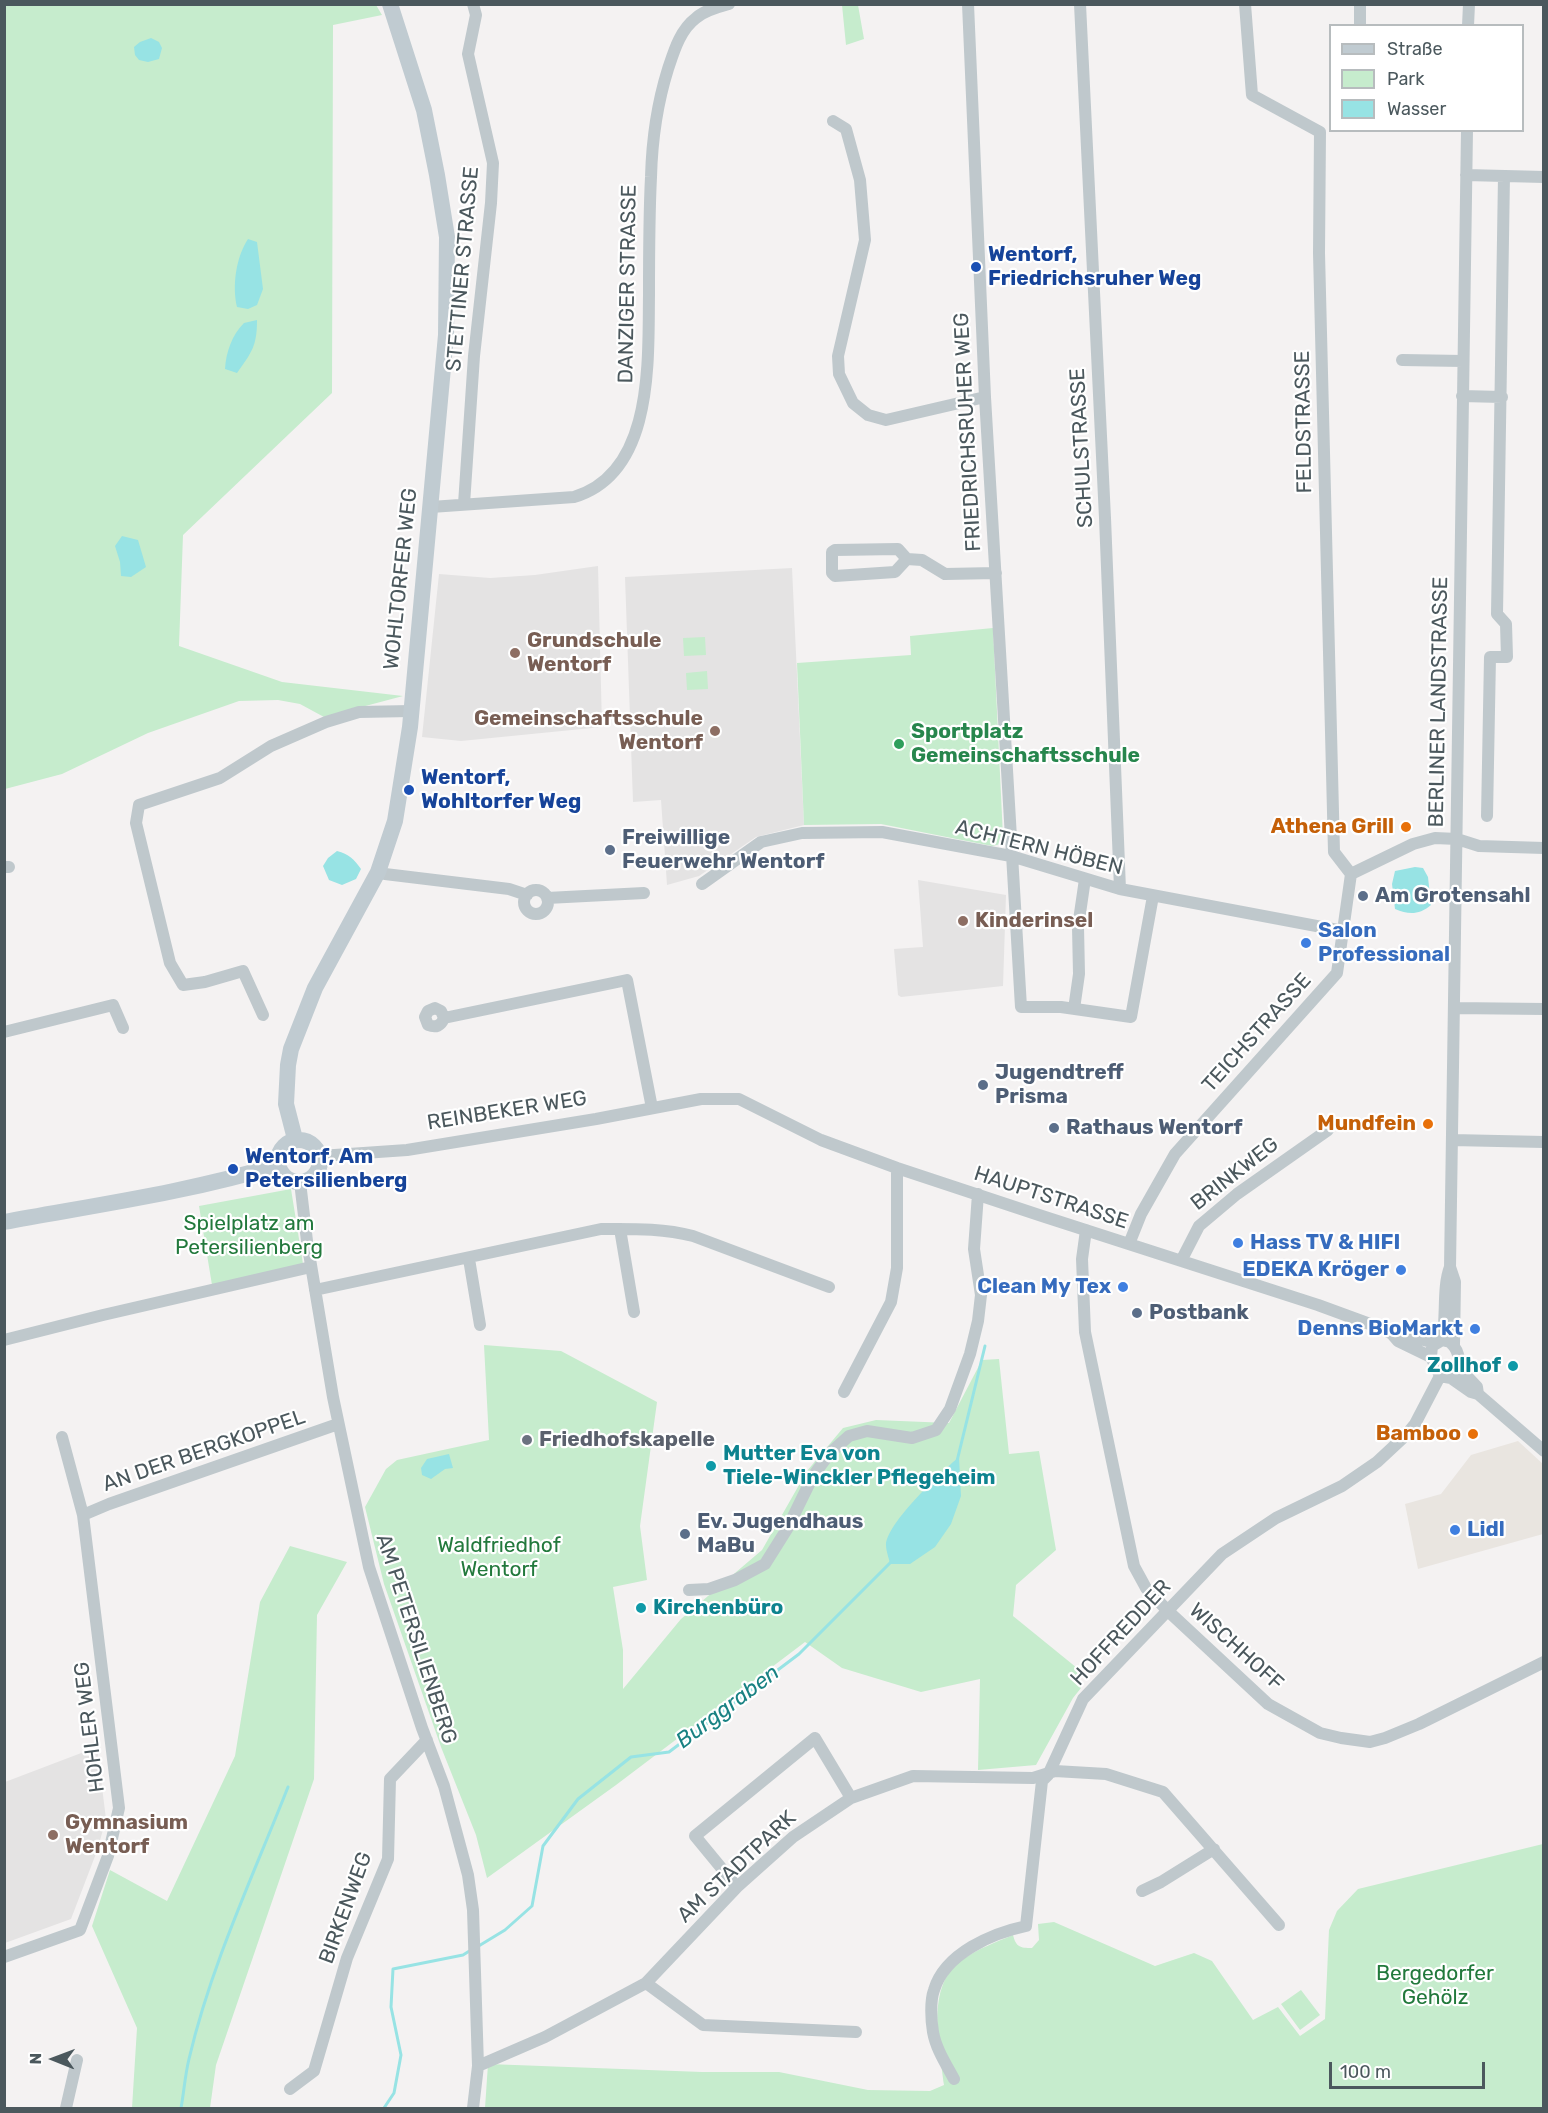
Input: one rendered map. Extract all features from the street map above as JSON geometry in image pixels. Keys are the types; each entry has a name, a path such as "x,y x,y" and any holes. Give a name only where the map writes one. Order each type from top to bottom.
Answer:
{"main road":[{"name":"WOHLTORFER WEG","path":"295,1139 286,1104 291,1049 315,988 378,872 395,821 411,711 446,335 447,237 424,110 390,4"},
{"path":"295,1139 308,1141 320,1156 316,1173 312,1178 300,1182 288,1179 280,1171 277,1158 283,1146 295,1139"},
{"path":"4,1222 185,1189 235,1178 278,1165"}],"street":[{"name":"STETTINER STRASSE","path":"464,504 474,356 491,203 493,163 468,54 476,15 473,4"},
{"name":"DANZIGER STRASSE","path":"431,507 574,497 595,489 609,478 620,463 635,433 646,392 651,178 654,136 663,89 675,50 683,33 696,18 729,4"},
{"name":"FRIEDRICHSRUHER WEG","path":"968,4 985,397 1021,1007 1074,1009"},
{"name":"SCHULSTRASSE","path":"1080,4 1105,508 1120,889"},
{"name":"FELDSTRASSE","path":"1245,4 1252,95 1325,131 1319,253 1335,852 1351,873"},
{"path":"1360,4 1360,24"},
{"path":"1468,24 1469,4"},
{"path":"833,121 846,129 857,165 863,202 865,240 838,356 839,374 845,388 854,403 868,415 886,420 985,397"},
{"name":"BERLINER LANDSTRASSE","path":"1444,1343 1455,1282 1450,1267 1467,132"},
{"path":"1466,176 1544,177"},
{"path":"1487,816 1490,657 1507,657 1506,624 1497,614 1504,176"},
{"path":"1402,360 1463,361"},
{"path":"1462,396 1502,397"},
{"path":"907,559 895,572 836,576 832,573 831,552 835,550 898,549 907,559 922,560 945,574 996,573"},
{"path":"263,1015 243,971 183,985 170,963 136,823 139,805 181,789 220,778 271,746 326,722 359,712 411,711"},
{"name":"ACHTERN HÖBEN","path":"702,884 761,842 801,833 882,832 1011,856 1120,889 1343,932"},
{"path":"1343,932 1351,873 1426,840 1457,839 1479,846 1544,848"},
{"path":"378,872 509,889 527,895 536,890 543,892 547,898 545,909 535,913 526,907 527,895"},
{"path":"1085,879 1077,927 1079,974 1074,1009 1131,1017 1153,896"},
{"path":"547,898 644,893"},
{"name":"TEICHSTRASSE","path":"1129,1244 1141,1214 1175,1154 1337,973 1343,932"},
{"path":"444,1018 627,980 652,1108"},
{"path":"4,1032 113,1005 123,1028"},
{"path":"1454,1008 1544,1009"},
{"name":"HAUPTSTRASSE","path":"701,1099 739,1099 821,1140 897,1168 1180,1262 1318,1305 1392,1334 1444,1343"},
{"name":"REINBEKER WEG","path":"320,1156 407,1150 701,1099"},
{"name":"BRINKWEG","path":"1180,1262 1199,1226 1237,1194 1328,1130"},
{"path":"1452,1140 1544,1142"},
{"path":"844,1392 891,1302 897,1268 897,1168"},
{"name":"AM PETERSILIENBERG","path":"300,1182 311,1267 338,1424 369,1567 444,1786 468,1875 473,1910 478,2066 473,2109"},
{"path":"689,1590 709,1589 735,1580 765,1564 787,1529 813,1476 830,1453 849,1436 867,1431 912,1438 936,1430 950,1409 970,1354 978,1321 981,1295 974,1249 978,1194"},
{"path":"315,1290 469,1259 601,1229 670,1230 693,1236 829,1287"},
{"path":"620,1229 634,1312"},
{"name":"WISCHHOFF","path":"1086,1230 1082,1259 1085,1332 1134,1566 1146,1588 1167,1611 1268,1704 1320,1733 1370,1742 1419,1724 1544,1662"},
{"path":"469,1259 480,1325"},
{"path":"4,1340 311,1267"},
{"name":"HAUPTSTRASSE","path":"1392,1334 1398,1341 1431,1357"},
{"path":"1450,1374 1459,1362 1444,1343 1432,1346 1431,1357 1450,1374 1471,1392 1478,1394 1544,1451"},
{"name":"HOFFREDDER","path":"954,2079 933,2033 934,1990 944,1971 956,1957 1012,1929 1026,1926 1042,1781 1048,1775 1083,1699 1222,1554 1276,1518 1342,1486 1377,1462 1406,1435 1450,1374"},
{"name":"AN DER BERGKOPPEL","path":"83,1515 338,1424"},
{"name":"HOHLER WEG","path":"4,1957 80,1930 108,1856 119,1808 83,1515 62,1437"},
{"path":"737,1887 695,1836 815,1738 852,1798"},
{"name":"BIRKENWEG","path":"290,2089 314,2071 347,1958 388,1859 390,1779 427,1740"},
{"name":"AM STADTPARK","path":"478,2066 545,2037 646,1983 737,1887 793,1837 852,1798 913,1776 1033,1778 1055,1771 1106,1774 1163,1792 1279,1925"},
{"path":"1142,1891 1214,1849"},
{"path":"646,1983 703,2025 856,2032"},
{"path":"66,2109 77,2060"}],"shaded area":[{"name":"Grundschule Wentorf","path":"598,566 602,727 461,741 422,737 439,574 490,578 535,575"},
{"name":"Gemeinschaftsschule Wentorf","path":"792,568 804,825 756,837 699,876 667,885 661,800 633,802 625,577"},
{"name":"Kinderinsel","path":"918,880 1006,895 1003,986 901,997 898,995 894,949 923,947"},
{"path":"1518,1441 1543,1464 1543,1534 1418,1569 1405,1504 1441,1494 1471,1455"},
{"name":"Gymnasium Wentorf","path":"97,1747 106,1819 97,1851 71,1919 5,1943 5,1782"}],"green space":[{"path":"4,5 376,5 382,15 333,25 332,393 183,535 179,646 282,682 403,696 324,717 300,704 278,700 239,701 148,733 62,774 5,789"},
{"path":"842,5 858,5 864,39 846,45"},
{"name":"Sportplatz Gemeinschaftsschule","path":"993,628 1003,837 1001,844 992,846 881,824 804,825 797,663 911,655 910,636"},
{"path":"705,637 706,655 684,656 683,638"},
{"path":"707,671 708,689 687,690 686,673"},
{"name":"Spielplatz am Petersilienberg","path":"291,1189 303,1264 212,1285 199,1206"},
{"name":"Waldfriedhof Wentorf","path":"484,1345 561,1351 657,1402 640,1526 647,1580 613,1587 623,1650 623,1689 681,1619 762,1550 807,1471 843,1428 876,1420 949,1423 982,1360 999,1359 1009,1454 1039,1451 1056,1550 1016,1585 1013,1616 1077,1668 1081,1688 1073,1698 1036,1765 978,1770 980,1679 921,1692 842,1668 805,1642 616,1785 487,1878 476,1835 441,1747 384,1584 365,1507 386,1469 397,1460 489,1440"},
{"path":"290,1546 347,1562 317,1615 314,1779 216,2065 210,2108 132,2108 137,2028 92,1926 110,1870 167,1901 235,1756 260,1602"},
{"name":"Bergedorfer Gehölz","path":"1543,1844 1543,2108 485,2108 488,2064 702,2072 779,2072 868,2090 930,2091 944,2085 937,2018 943,1984 951,1970 969,1955 1013,1935 1019,1946 1032,1948 1039,1940 1038,1924 1054,1922 1155,1966 1194,1953 1212,1961 1253,2020 1278,2007 1300,2036 1325,2019 1329,1930 1337,1911 1358,1889"},
{"path":"1301,1990 1320,2015 1300,2030 1281,2004"}],"water":[{"path":"151,38 159,42 162,48 159,59 148,62 139,60 135,55 134,47"},
{"path":"248,239 257,242 263,289 257,305 248,309 237,307 235,290 238,263"},
{"path":"257,320 255,343 246,360 237,373 225,369 228,350 236,333 244,323"},
{"path":"122,536 138,540 146,567 131,577 121,576 115,546"},
{"path":"337,851 351,857 361,869 356,879 342,885 329,880 323,866 328,858"},
{"path":"1415,867 1423,868 1428,877 1431,905 1414,913 1395,909 1392,884 1395,871"},
{"path":"449,1454 453,1468 445,1469 431,1479 422,1475 421,1468 427,1459"},
{"path":"959,1457 961,1496 951,1524 935,1547 910,1564 890,1564 886,1545 895,1524 916,1498"}],"waterway":[{"name":"Burggraben","path":"957,1461 985,1346"},
{"name":"Burggraben","path":"477,1947 505,1930 532,1906 543,1846 578,1799 631,1757 669,1752 799,1654 891,1562"},
{"path":"181,2108 186,2071 209,1989 288,1787"},
{"name":"Burggraben","path":"384,2108 394,2093 401,2055 391,2007 393,1969 463,1955 471,1950"}],"place":[{"name":"Wentorf, Friedrichsruher Weg","path":"976,267"},
{"name":"Grundschule Wentorf","path":"515,653"},
{"name":"Gemeinschaftsschule Wentorf","path":"715,731"},
{"name":"Sportplatz Gemeinschaftsschule","path":"899,744"},
{"name":"Wentorf, Wohltorfer Weg","path":"409,790"},
{"name":"Athena Grill","path":"1406,827"},
{"name":"Freiwillige Feuerwehr Wentorf","path":"610,850"},
{"name":"Am Grotensahl","path":"1363,896"},
{"name":"Kinderinsel","path":"963,921"},
{"name":"Salon Professional","path":"1306,943"},
{"name":"Jugendtreff Prisma","path":"983,1085"},
{"name":"Mundfein","path":"1428,1124"},
{"name":"Rathaus Wentorf","path":"1054,1128"},
{"name":"Wentorf, Am Petersilienberg","path":"233,1169"},
{"name":"Hass TV & HIFI","path":"1238,1243"},
{"name":"EDEKA Kröger","path":"1401,1270"},
{"name":"Clean My Tex","path":"1123,1287"},
{"name":"Postbank","path":"1137,1313"},
{"name":"Denns BioMarkt","path":"1475,1329"},
{"name":"Zollhof","path":"1513,1366"},
{"name":"Bamboo","path":"1473,1434"},
{"name":"Friedhofskapelle","path":"527,1440"},
{"name":"Mutter Eva von Tiele-Winckler Pflegeheim","path":"711,1466"},
{"name":"Lidl","path":"1455,1530"},
{"name":"Ev. Jugendhaus MaBu","path":"685,1534"},
{"name":"Kirchenbüro","path":"641,1608"},
{"name":"Gymnasium Wentorf","path":"53,1835"}]}
